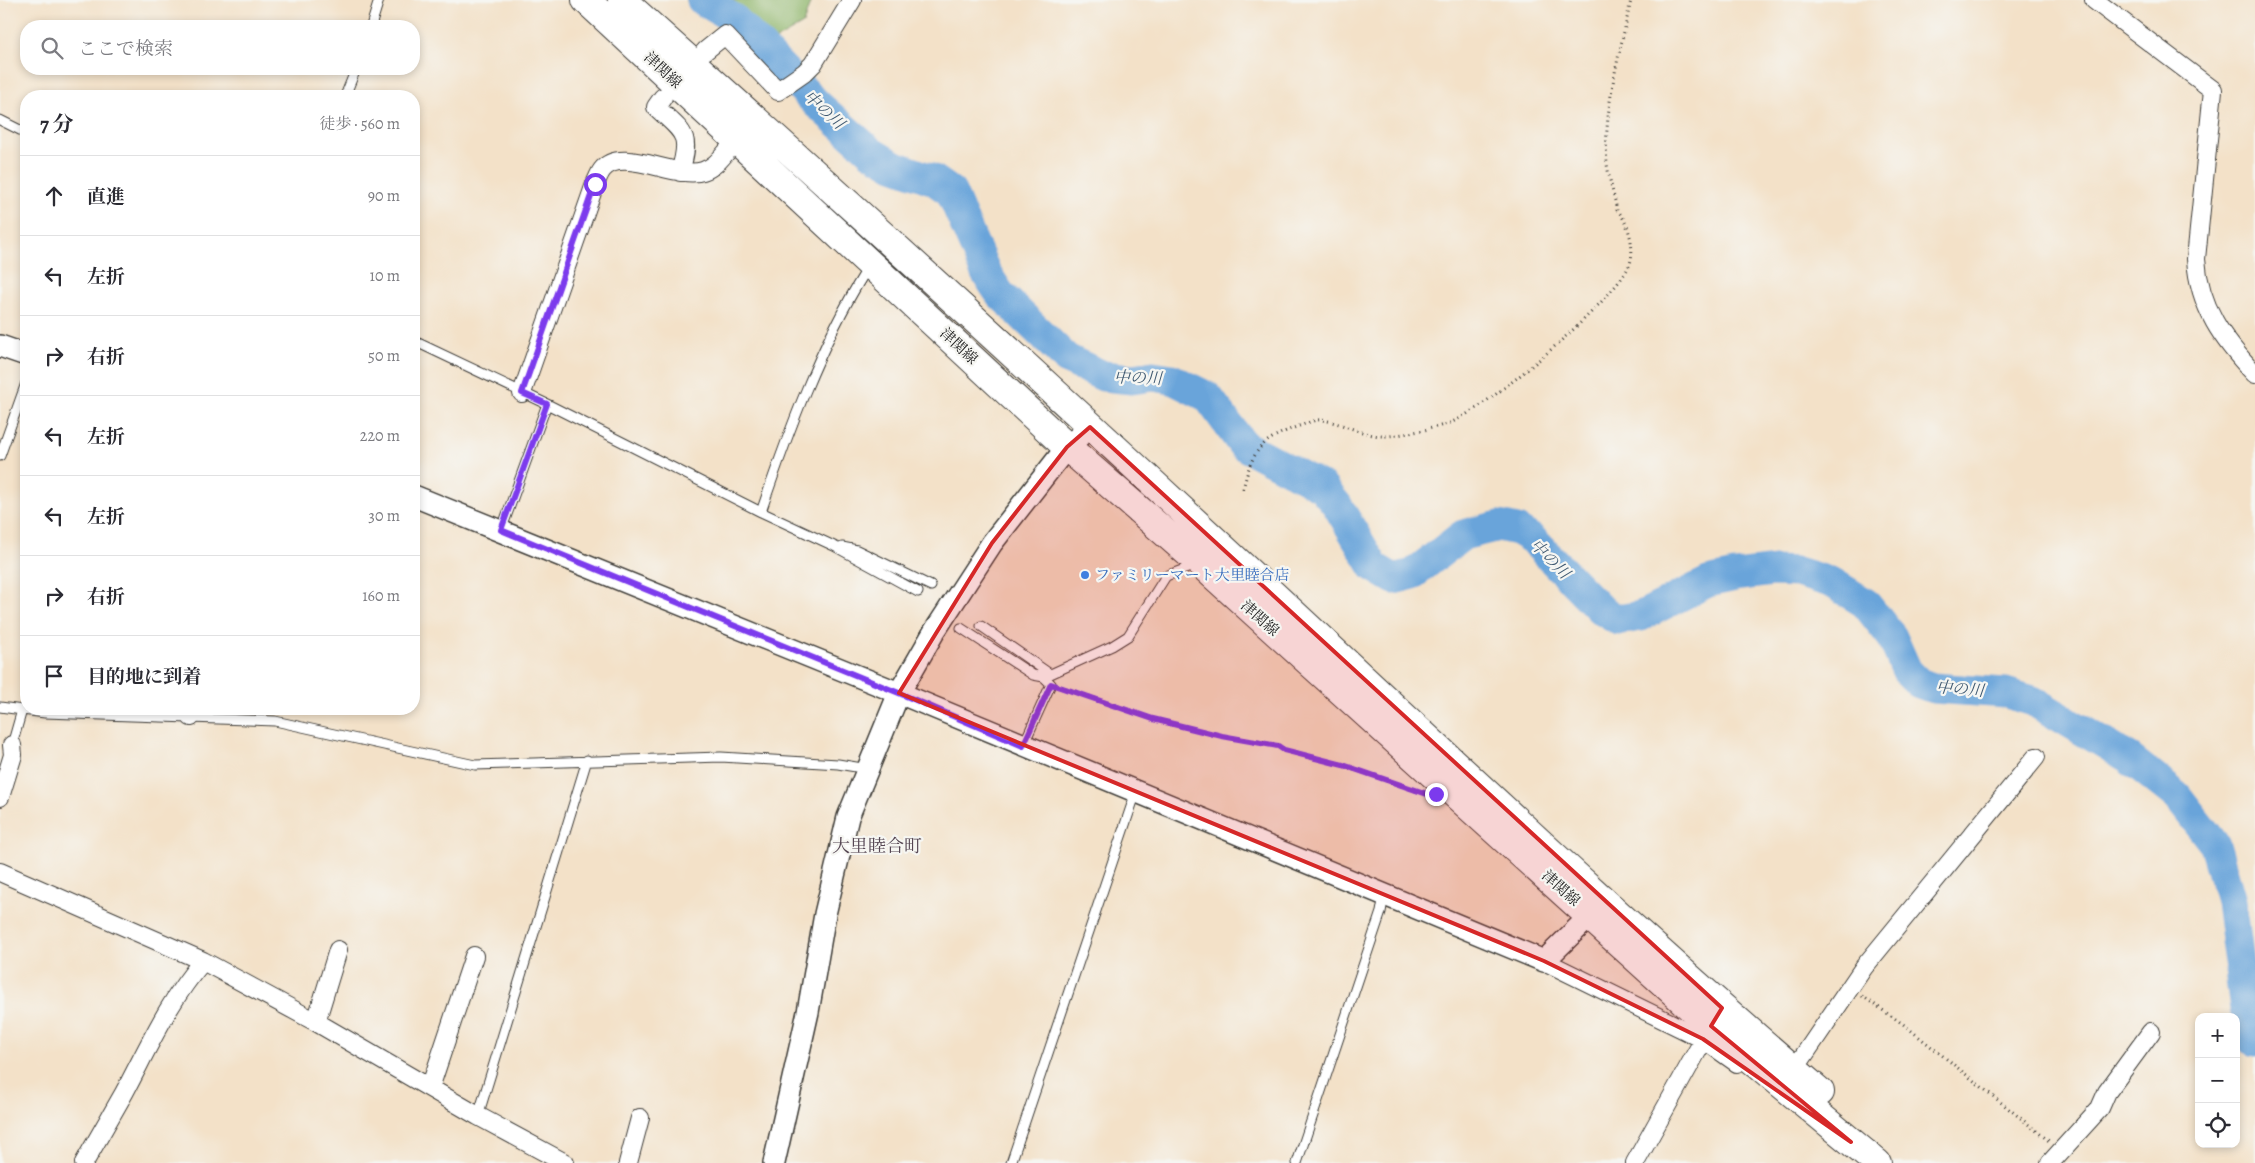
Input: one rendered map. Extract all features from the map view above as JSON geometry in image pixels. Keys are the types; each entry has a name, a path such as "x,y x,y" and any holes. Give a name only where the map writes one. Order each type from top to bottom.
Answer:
{"main road":[{"name":"津関線","path":"586,0 1067,447 1201,564 1712,1024 1877,1163"},
{"name":"津関線","path":"622,0 1136,467 1519,823 1712,1024 1794,1070 1895,1163"}],"street":[{"path":"705,51 725,35 778,92 804,73 822,50 852,0"},
{"path":"2094,0 2213,90 2196,272 2203,298 2212,320 2222,337 2255,374"},
{"path":"663,97 656,107 684,135 686,142 680,172"},
{"path":"522,393 595,184 602,170 618,162 634,161 680,172 703,171 714,166 729,149"},
{"path":"0,346 20,353"},
{"path":"774,1163 808,1012 825,914 848,817 899,693 934,632 992,543 1067,447 1090,427"},
{"path":"420,498 899,693 1544,961 1712,1024 1635,1163"},
{"path":"0,797 13,755 12,745"},
{"path":"1794,1070 1849,986 2036,757"},
{"path":"0,872 203,961 316,1022 478,1116 565,1163"},
{"path":"1544,961 1591,916"},
{"path":"316,1022 338,950"},
{"path":"430,1088 474,956"},
{"path":"84,1163 188,978 203,961"},
{"path":"2055,1157 2100,1108 2107,1092 2151,1032"},
{"path":"628,1163 640,1118"}],"lane":[{"path":"373,20 379,0"},
{"path":"347,90 354,75"},
{"path":"0,120 20,130"},
{"path":"761,512 781,453 812,377 851,294 864,274"},
{"path":"420,345 547,404 761,512 834,546 918,592"},
{"path":"0,456 20,400"},
{"path":"501,530 547,404"},
{"path":"834,546 857,550 931,586"},
{"path":"961,628 1032,675 1048,678 1128,636 1166,576 1201,564"},
{"path":"981,626 1048,678"},
{"path":"1023,746 1048,678"},
{"path":"0,707 20,710"},
{"path":"12,745 21,715"},
{"path":"214,715 275,721 475,765 587,760 762,758 838,764 868,769"},
{"path":"478,1116 587,760"},
{"path":"1011,1163 1136,792"},
{"path":"1297,1163 1381,912 1384,893"}],"path":[{"path":"1243,489 1248,468 1260,448 1272,436 1320,420 1383,436 1450,423 1480,406 1563,340 1612,289 1629,266 1633,246 1621,214 1617,210 1608,166 1607,148 1612,89 1631,0"},
{"path":"1048,678 1153,719 1222,736 1278,746 1284,750 1343,765 1421,792"},
{"path":"1849,986 1873,1005 1903,1024 2055,1157"}],"highlighted area":[{"path":"1090,427 1722,1008 1711,1026 1851,1142 1703,1039 1544,961 899,693 992,543 1067,447"}],"green space":[{"path":"686,0 811,0 803,24 758,50"}],"waterway":[{"name":"中の川","path":"702,0 734,19 817,104 871,152 893,165 934,180 951,192 986,273 1000,294 1067,359 1103,376 1132,379 1153,376 1172,379 1208,397 1243,445 1322,487 1337,505 1374,567 1394,579 1413,574 1463,535 1499,526 1517,530 1532,539 1600,609 1618,620 1641,616 1708,582 1774,571 1797,572 1833,583 1865,603 1892,637 1907,671 1919,683 1933,688 2006,693 2033,701 2129,758 2177,796 2215,845 2231,901 2245,1009 2255,1041"}],"place":[{"name":"ファミリーマート大里睦合店","path":"1085,575"}],"district":[{"name":"大里睦合町","path":"877,846"}],"route":[{"path":"595,184 522,393 547,404 501,530 899,693 1023,746 1028,731 1051,684 1153,719 1222,736 1278,746 1284,750 1343,765 1430,795 1436,794"}]}
